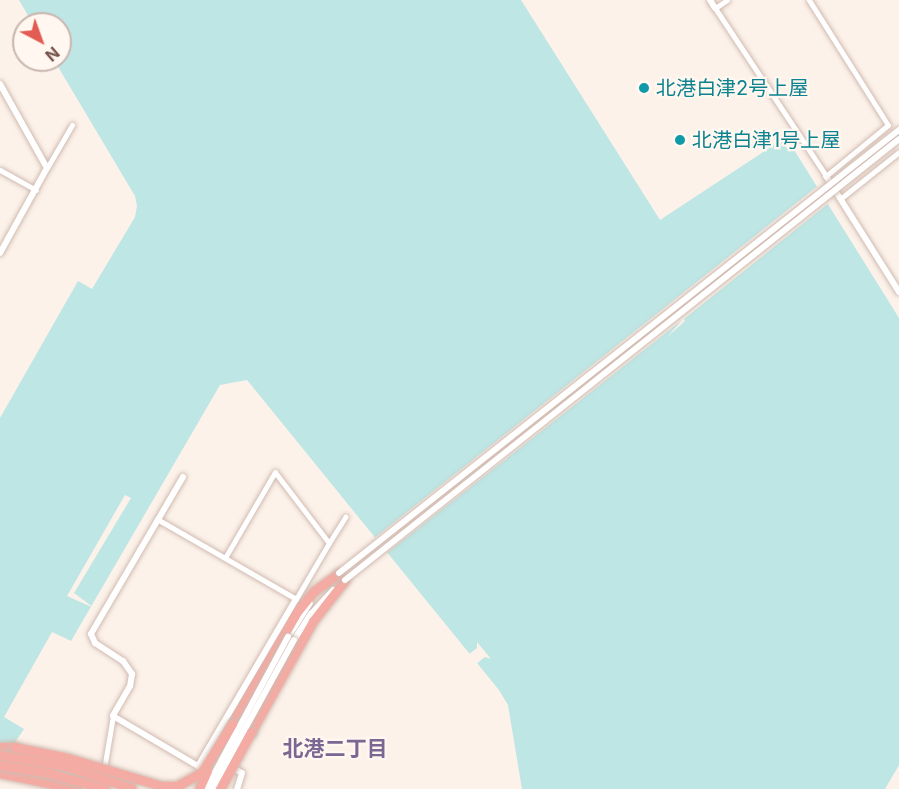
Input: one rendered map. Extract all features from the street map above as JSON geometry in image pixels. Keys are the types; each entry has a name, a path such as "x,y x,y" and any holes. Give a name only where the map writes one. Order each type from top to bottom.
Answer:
{"highway":[{"path":"0,747 40,751 162,786 184,784 202,772 297,612 314,591 342,576"},
{"path":"220,789 313,621 342,576"},
{"path":"199,789 232,724"},
{"path":"228,789 251,732"},
{"path":"0,755 65,766 132,789"},
{"path":"0,765 49,773 103,789"},
{"path":"0,773 77,789"},
{"path":"119,774 154,789"}],"street":[{"path":"710,0 899,292"},
{"path":"715,8 727,0"},
{"path":"808,0 888,125 826,176"},
{"path":"0,84 47,168"},
{"path":"0,253 72,125"},
{"path":"212,789 302,627 342,576 899,130"},
{"path":"206,789 296,623 315,596 899,139"},
{"path":"840,199 899,152"},
{"path":"0,170 36,190"},
{"path":"225,558 275,472 329,543"},
{"path":"103,789 107,731 130,686 132,674 123,660 95,643 91,634 183,477"},
{"path":"199,789 198,766 345,517"},
{"path":"157,519 296,599"},
{"path":"113,716 198,766"},
{"path":"207,751 242,773 237,789"}],"water":[{"path":"19,0 521,0 660,220 786,137 899,318 899,765 885,789 522,789 508,705 499,690 247,380 220,385 71,641 52,632 4,717 24,729 0,764 0,418 78,281 92,289 135,217 137,206 135,196 61,72 72,72 72,12 26,12"}],"pier":[{"path":"819,185 830,202 684,319 685,321 667,337 682,320 384,555 372,540"},
{"path":"125,495 131,498 74,593 94,608 67,596"},
{"path":"477,642 491,659 485,657 476,664 468,655 477,648"}],"place":[{"name":"北港白津2号上屋","path":"644,88"},
{"name":"北港白津1号上屋","path":"680,140"}],"district":[{"name":"北港二丁目","path":"335,749"}]}
